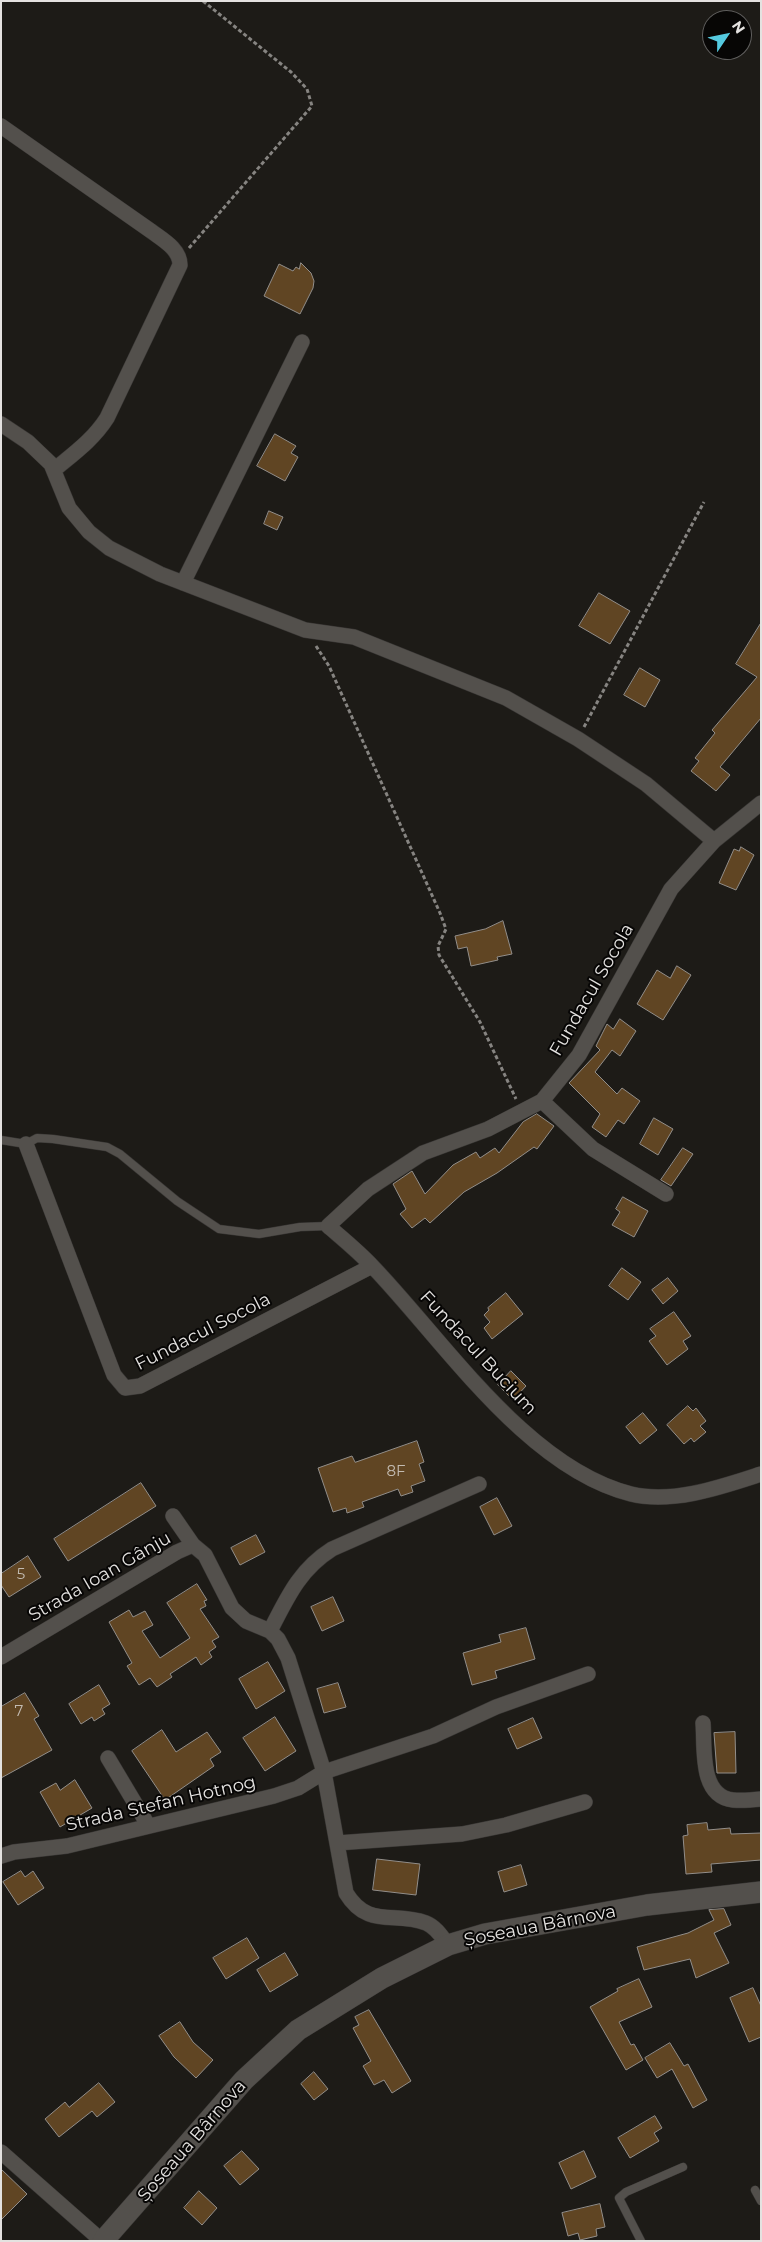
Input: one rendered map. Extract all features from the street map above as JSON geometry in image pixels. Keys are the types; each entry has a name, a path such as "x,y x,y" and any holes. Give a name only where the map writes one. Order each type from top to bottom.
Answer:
{"main road":[{"name":"Șoseaua Bârnova","path":"103,2241 244,2080 298,2030 382,1978 448,1945 485,1934 647,1905 761,1892"}],"street":[{"path":"1,126 168,244 180,258 180,265 99,430 84,446 54,470"},
{"path":"183,583 302,342"},
{"path":"1,424 28,442 43,455 54,470 69,508 89,532 109,548 160,574 305,630 354,637 441,670 506,698 578,739 646,784 714,842"},
{"name":"Fundacul Socola","path":"328,1226 368,1189 424,1153 488,1130 542,1101 579,1055 671,889 714,842 761,803"},
{"path":"542,1101 593,1149 666,1194"},
{"name":"Fundacul Socola","path":"26,1144 114,1375 126,1388 140,1386 372,1266"},
{"name":"Fundacul Bucium","path":"328,1226 372,1266 502,1411 550,1452 570,1466 605,1485 633,1494 670,1497 723,1486 761,1474"},
{"path":"270,1631 304,1571 315,1560 332,1549 479,1484"},
{"path":"173,1516 193,1545 205,1555 232,1608 246,1621 270,1631 278,1640 288,1658 324,1772 346,1893 354,1905 365,1914 426,1924 436,1930 448,1945"},
{"name":"Strada Ioan Gânju","path":"1,1657 177,1552 193,1545"},
{"name":"Strada Stefan Hotnog","path":"1,1856 14,1852 67,1846 274,1796 298,1788 324,1772 433,1736 496,1707 588,1674"},
{"path":"704,1723 706,1774 713,1791 722,1797 732,1800 761,1799"},
{"path":"108,1758 148,1825"},
{"path":"336,1843 462,1834 506,1825 585,1802"},
{"path":"1,2152 103,2241"}],"lane":[{"path":"1,1140 26,1144 37,1138 107,1147 120,1154 177,1201 219,1229 259,1234 300,1227 328,1226"},
{"path":"641,2241 619,2198 626,2192 683,2167"},
{"path":"755,2190 761,2202"}],"path":[{"path":"180,258 312,106 307,89 291,72 203,1"},
{"path":"578,739 704,502"},
{"path":"305,630 329,666 440,913 446,929 438,946 439,955 444,967 480,1022 522,1111"}],"building":[{"path":"301,263 311,273 314,281 313,288 300,314 264,296 279,264 293,271 296,267 299,269"},
{"path":"275,434 296,446 291,453 298,457 285,481 257,466"},
{"path":"269,511 283,517 277,530 264,524"},
{"path":"599,593 630,611 610,644 579,626"},
{"path":"761,623 761,718 720,767 730,775 716,791 691,771 699,761 695,758 715,733 712,730 757,677 736,664"},
{"path":"640,668 660,680 645,707 624,695"},
{"path":"741,847 754,855 736,890 719,883 734,849 739,851"},
{"path":"503,921 512,954 497,957 498,960 471,966 467,947 458,949 455,936 485,929"},
{"path":"677,966 691,975 663,1020 637,1004 657,970 670,978"},
{"path":"620,1019 636,1031 620,1056 612,1050 595,1072 617,1094 622,1088 640,1101 624,1124 618,1120 606,1137 592,1127 600,1114 569,1083 600,1050 596,1046 607,1024 613,1029"},
{"path":"537,1114 554,1126 537,1149 534,1147 497,1173 464,1192 430,1223 425,1218 412,1228 400,1214 406,1209 393,1184 412,1171 425,1194 453,1165 476,1152 480,1158 495,1148 499,1153 523,1122"},
{"path":"654,1118 673,1129 658,1155 640,1144"},
{"path":"683,1148 693,1154 671,1186 661,1180"},
{"path":"623,1197 648,1211 634,1237 612,1225 620,1212 616,1209"},
{"path":"622,1268 641,1282 628,1300 609,1286"},
{"path":"668,1278 678,1291 663,1304 652,1290"},
{"path":"506,1293 523,1314 492,1339 484,1328 490,1322 484,1315 489,1310 488,1308"},
{"path":"674,1312 691,1336 683,1341 688,1349 667,1365 649,1341 656,1336 650,1329"},
{"path":"511,1371 526,1386 513,1400 498,1385"},
{"path":"688,1406 693,1411 696,1408 706,1421 700,1426 706,1432 694,1442 691,1438 684,1444 667,1425"},
{"path":"643,1413 657,1430 640,1444 626,1427"},
{"path":"417,1441 424,1462 419,1464 425,1481 411,1486 413,1492 401,1496 398,1489 362,1502 364,1507 347,1513 346,1508 333,1512 318,1468 352,1456 355,1462"},
{"path":"141,1483 156,1506 68,1561 54,1539"},
{"path":"497,1498 512,1526 494,1535 480,1507"},
{"path":"256,1535 265,1552 240,1565 231,1548"},
{"path":"28,1556 41,1577 9,1597 1,1585 1,1574"},
{"path":"197,1584 207,1600 204,1601 206,1606 200,1609 219,1637 212,1641 216,1647 209,1652 212,1657 201,1665 196,1657 170,1674 172,1677 157,1687 150,1678 139,1685 127,1666 132,1663 109,1622 129,1610 133,1617 145,1611 153,1625 142,1631 160,1658 190,1638 167,1603"},
{"path":"333,1597 344,1621 322,1631 311,1607"},
{"path":"526,1628 535,1659 495,1671 497,1678 472,1685 463,1653 501,1642 499,1635"},
{"path":"268,1662 285,1691 256,1709 239,1679"},
{"path":"338,1683 346,1707 324,1713 317,1689"},
{"path":"99,1685 110,1704 102,1709 105,1714 94,1721 92,1717 81,1724 69,1704"},
{"path":"25,1693 39,1716 34,1719 52,1750 1,1778 1,1707"},
{"path":"275,1717 296,1751 265,1771 243,1738"},
{"path":"533,1718 542,1738 517,1749 508,1729"},
{"path":"162,1730 176,1752 207,1732 221,1752 210,1759 214,1766 165,1800 132,1751"},
{"path":"735,1732 736,1773 717,1773 714,1733"},
{"path":"75,1780 92,1808 60,1827 40,1792 56,1783 60,1790"},
{"path":"707,1823 708,1830 730,1828 731,1834 761,1833 761,1860 711,1864 712,1872 686,1874 683,1836 688,1835 687,1825"},
{"path":"377,1859 420,1864 416,1895 373,1890"},
{"path":"521,1865 527,1885 504,1892 498,1872"},
{"path":"21,1871 25,1877 33,1871 44,1888 18,1905 3,1882"},
{"path":"724,1909 731,1925 714,1933 729,1963 696,1978 690,1959 644,1970 637,1947 688,1933 714,1920 709,1910"},
{"path":"247,1938 259,1958 226,1979 213,1958"},
{"path":"285,1953 298,1975 270,1992 257,1970"},
{"path":"639,1979 652,2007 619,2022 631,2045 634,2044 643,2060 626,2070 590,2007 618,1991 617,1989"},
{"path":"753,1988 761,2006 761,2037 749,2042 730,1998"},
{"path":"369,2010 411,2081 392,2093 384,2080 374,2085 363,2066 371,2061 353,2028 359,2025 355,2017"},
{"path":"180,2022 193,2042 213,2060 196,2078 174,2057 159,2036"},
{"path":"670,2043 684,2066 688,2064 707,2100 693,2108 672,2069 657,2078 645,2058"},
{"path":"314,2072 328,2089 314,2100 301,2084"},
{"path":"99,2083 115,2102 97,2117 92,2111 59,2137 45,2119 65,2102 69,2107"},
{"path":"655,2116 662,2128 654,2133 659,2141 630,2158 618,2138"},
{"path":"242,2151 259,2169 240,2185 224,2166"},
{"path":"584,2151 596,2177 571,2189 559,2163"},
{"path":"1,2169 27,2194 1,2220"},
{"path":"199,2191 217,2208 202,2225 184,2208"},
{"path":"600,2204 605,2227 596,2229 597,2236 580,2240 578,2233 568,2236 562,2213"}]}
